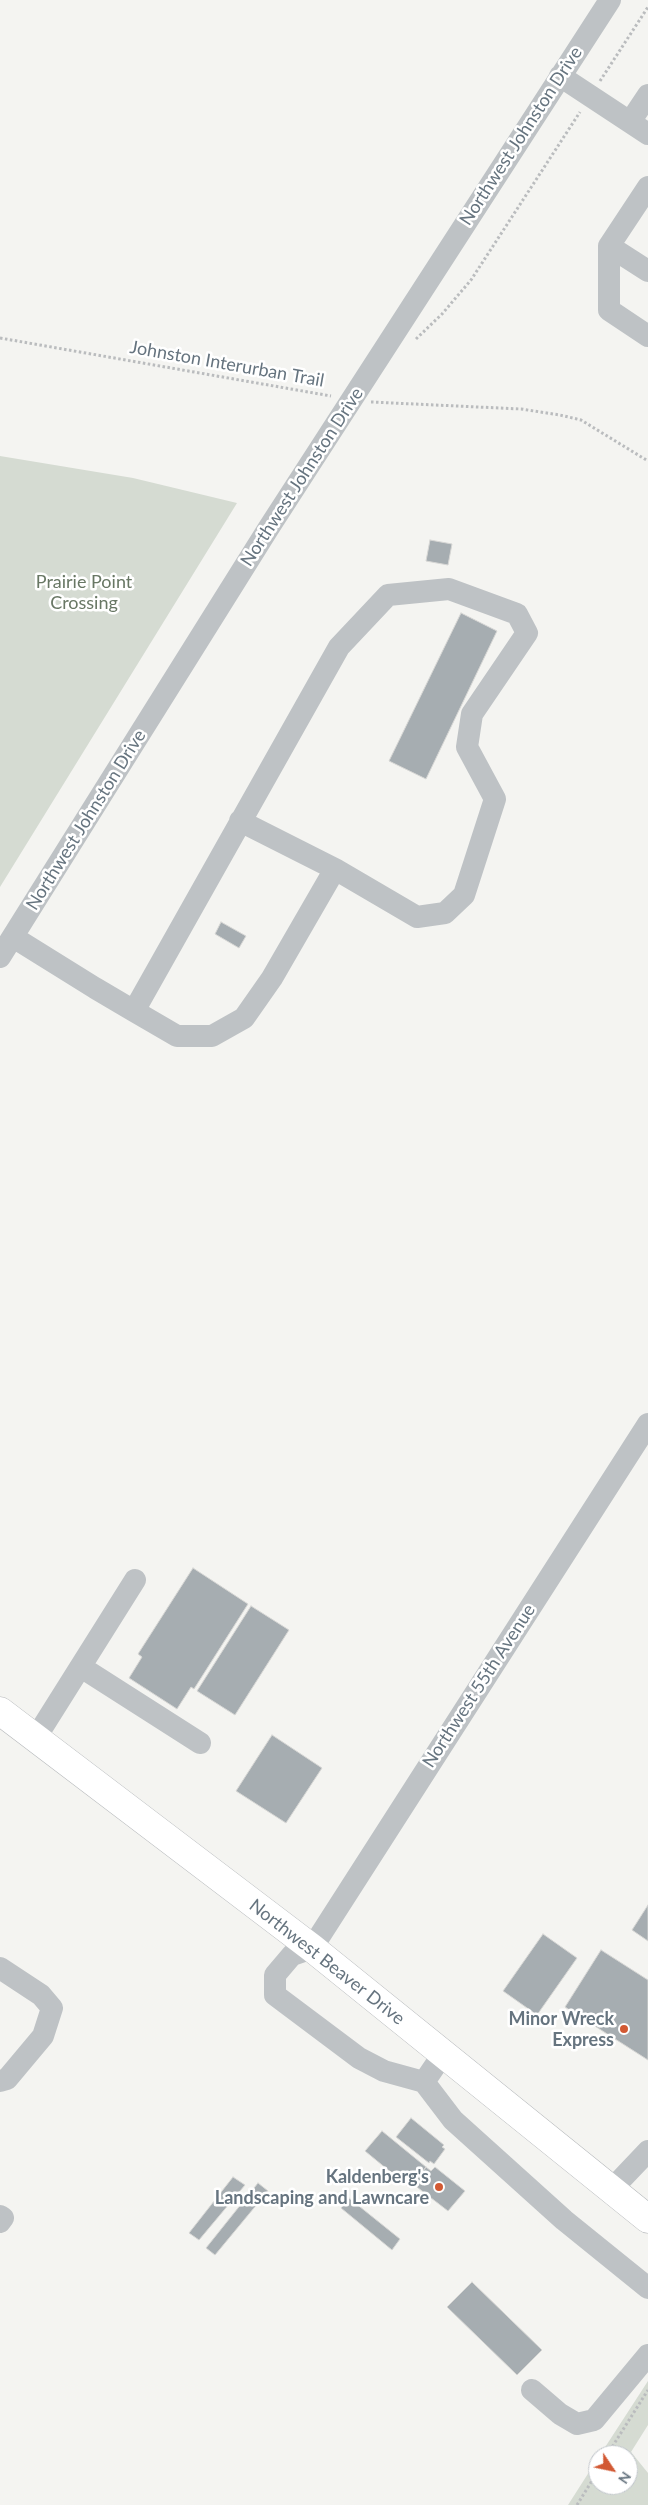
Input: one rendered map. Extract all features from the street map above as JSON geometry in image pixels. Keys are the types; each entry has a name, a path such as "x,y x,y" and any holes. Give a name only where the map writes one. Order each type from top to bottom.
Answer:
{"main road":[{"name":"Northwest Beaver Drive","path":"0,1711 35,1740 312,1948 648,2219"}],"street":[{"name":"Northwest Johnston Drive","path":"0,957 361,401 560,76 610,0"},
{"path":"560,76 639,128 648,95"},
{"path":"648,187 610,246 609,310 648,336"},
{"path":"610,246 648,271"},
{"path":"134,1011 240,821 339,647 388,595 449,589 517,614 527,633 472,714 467,747 495,799 464,895 445,913 417,917 335,869 240,821"},
{"path":"13,936 177,1036 212,1036 244,1018 272,978 335,869"},
{"name":"Northwest 55th Avenue","path":"312,1948 648,1424"},
{"path":"35,1740 135,1580"},
{"path":"81,1667 200,1744"},
{"path":"312,1948 292,1955 275,1975 275,1995 360,2058 384,2071 424,2082 453,2120 564,2220 648,2288"},
{"path":"0,1968 41,1995 52,2008 43,2036 7,2079 0,2081"},
{"path":"424,2082 443,2054"},
{"path":"611,2190 648,2151"},
{"path":"0,2216 3,2218 0,2222"},
{"path":"532,2390 560,2414 577,2424 594,2420 648,2355"}],"path":[{"path":"414,341 442,314 471,280 648,7"},
{"name":"Johnston Interurban Trail","path":"0,338 361,401 521,409 560,415 580,420 648,461"},
{"path":"361,401 377,395"},
{"path":"613,2445 648,2390"},
{"path":"577,2505 588,2487"}],"green space":[{"name":"Prairie Point Crossing","path":"0,456 133,478 237,503 0,887"},
{"path":"648,2381 648,2425 635,2445 606,2445"},
{"path":"638,2461 648,2473 648,2505 568,2505 588,2474 588,2495 638,2495"}],"building":[{"path":"430,540 452,544 448,565 426,561"},
{"path":"461,613 497,631 426,779 389,761"},
{"path":"221,922 246,936 239,948 215,934"},
{"path":"193,1568 248,1604 194,1689 191,1687 177,1709 129,1678 142,1657 138,1654"},
{"path":"251,1606 289,1630 235,1715 197,1691"},
{"path":"272,1735 322,1768 286,1823 236,1791"},
{"path":"648,1905 648,1941 632,1930"},
{"path":"543,1934 577,1958 537,2015 503,1991"},
{"path":"601,1950 648,1980 648,2060 565,2007"},
{"path":"411,2118 444,2145 442,2147 445,2149 434,2164 430,2161 429,2163 396,2137"},
{"path":"382,2131 426,2167 410,2188 365,2151"},
{"name":"Kaldenberg's Landscaping and Lawncare","path":"426,2167 431,2171 435,2167 465,2191 448,2211 413,2184"},
{"path":"233,2177 245,2185 199,2240 189,2233"},
{"path":"258,2183 268,2191 215,2255 206,2248"},
{"path":"349,2198 400,2239 392,2250 341,2208"},
{"path":"472,2282 542,2350 517,2375 447,2307"}],"place":[{"name":"Minor Wreck Express","path":"624,2029"},
{"name":"Kaldenberg's Landscaping and Lawncare","path":"439,2187"}]}
